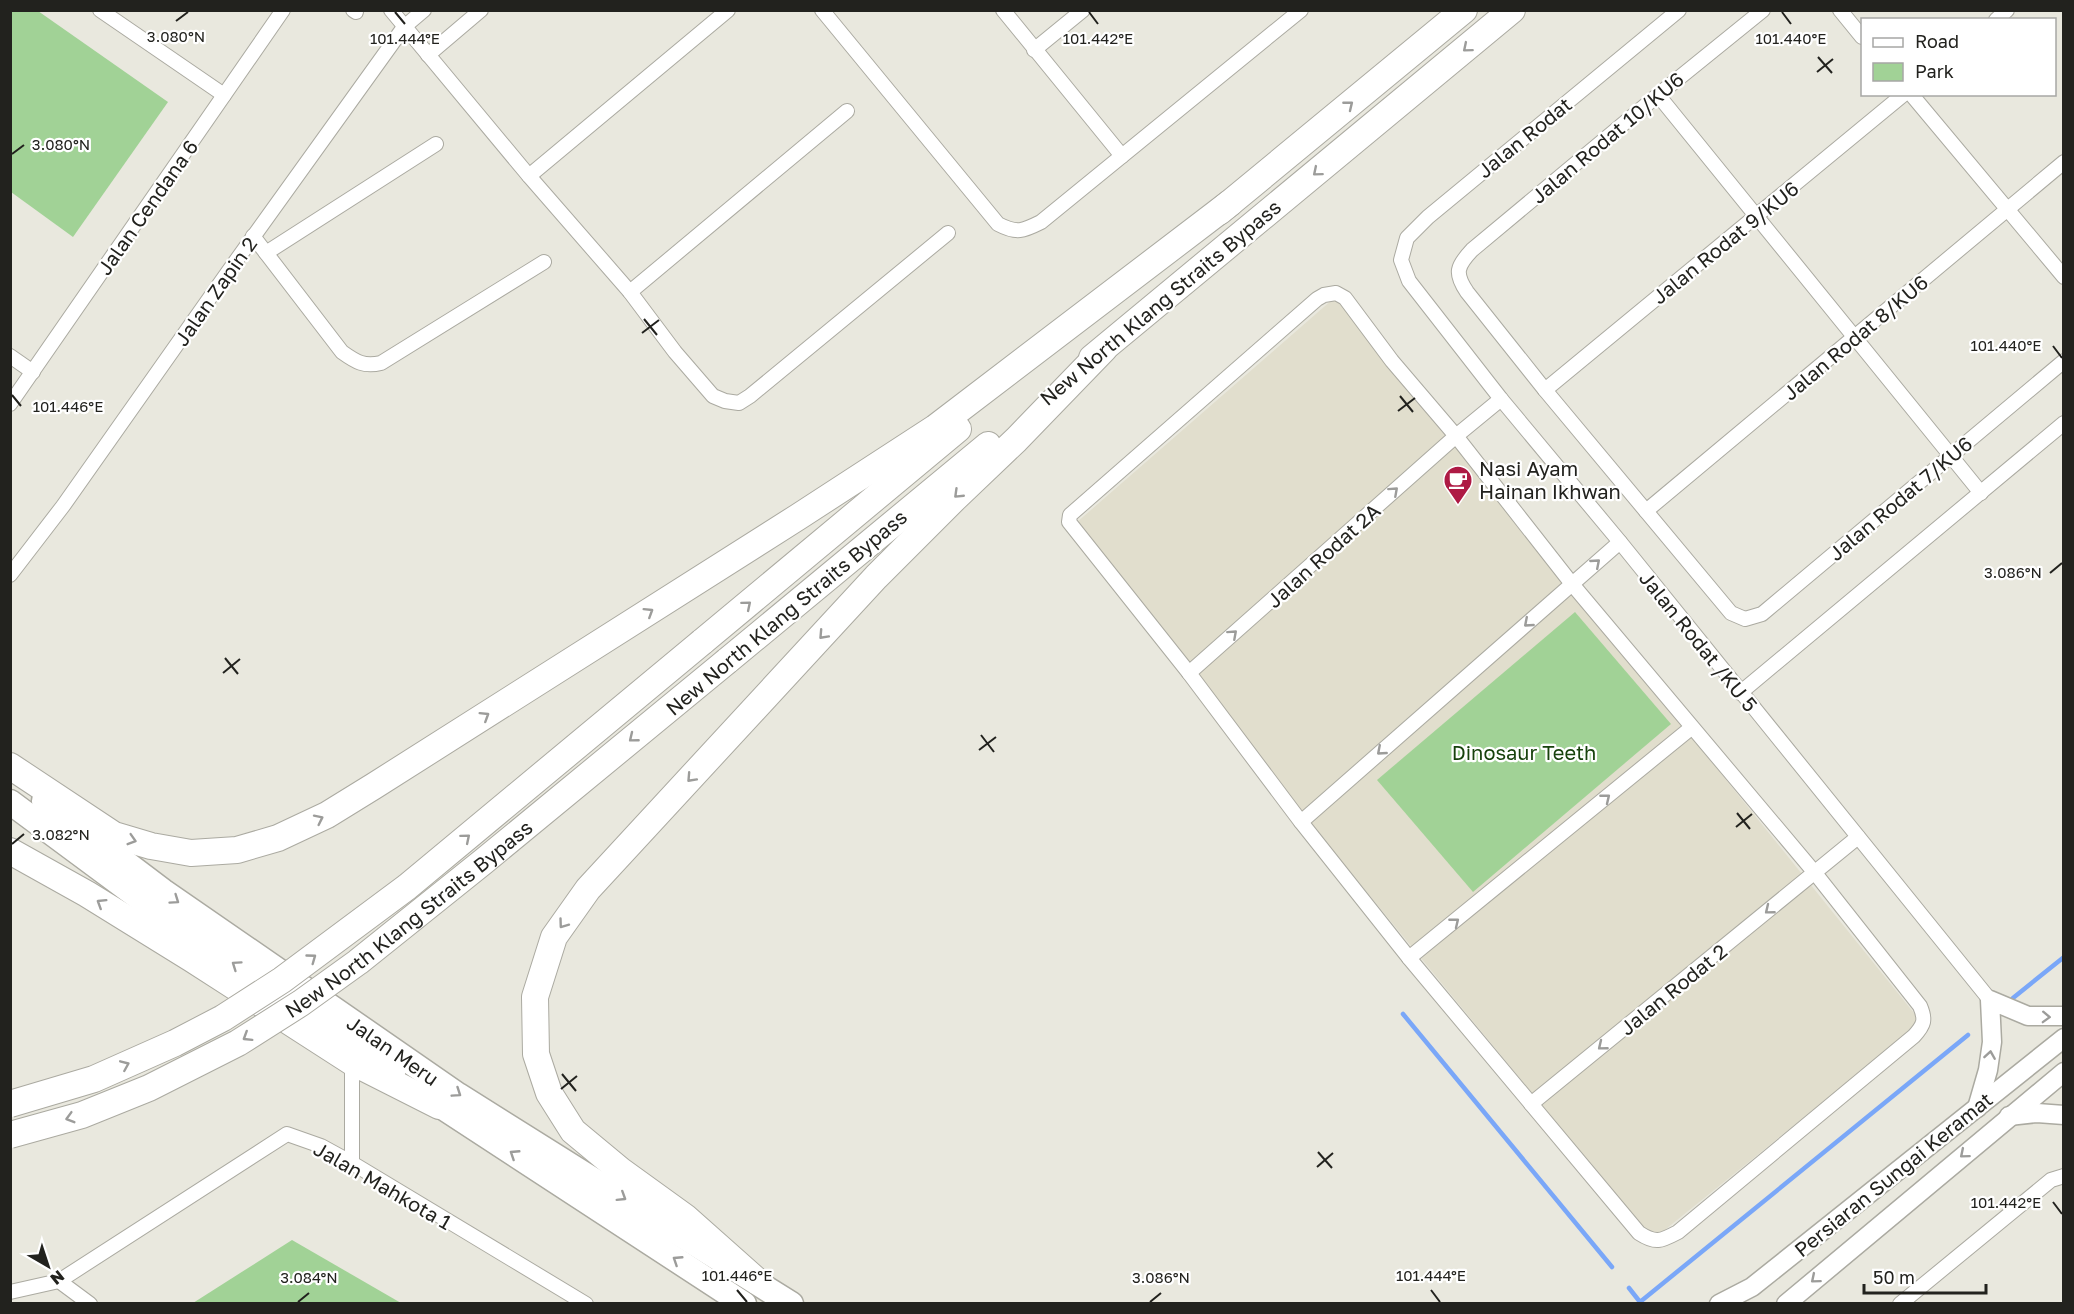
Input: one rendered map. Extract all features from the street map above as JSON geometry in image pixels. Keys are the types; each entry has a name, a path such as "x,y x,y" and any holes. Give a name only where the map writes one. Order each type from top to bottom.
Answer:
{"highway":[{"name":"New North Klang Straits Bypass","path":"10,1104 94,1079 166,1047 223,1018 282,980 407,887 1464,10"},
{"name":"New North Klang Straits Bypass","path":"10,1135 82,1115 149,1088 238,1043 301,1003 358,962 727,661 1512,10"},
{"path":"10,766 114,835 151,846 191,853 237,850 278,838 327,815 374,786 935,428 1230,202"},
{"path":"757,1281 685,1217 620,1170 573,1131 549,1093 536,1054 535,997 554,937 588,889 876,577 952,500 1016,440 1104,349"},
{"name":"Jalan Meru","path":"10,776 163,891 458,1095 791,1304"},
{"name":"Jalan Meru","path":"10,802 153,908 439,1106 730,1300"},
{"path":"10,851 87,894 352,1062 439,1106"}],"street":[{"path":"100,10 224,95"},
{"name":"Jalan Cendana 6","path":"10,404 283,10"},
{"path":"390,10 630,292 675,352 713,396 725,401 739,403 750,396 948,233"},
{"name":"Jalan Zapin 2","path":"10,575 63,506 253,236 404,27 424,10"},
{"path":"428,55 481,10"},
{"path":"529,176 728,10"},
{"path":"822,10 998,224 1010,230 1024,231 1041,222 1301,10"},
{"path":"1003,10 1034,51 1122,156"},
{"path":"1034,51 1083,10"},
{"name":"Jalan Rodat","path":"1409,281 1401,260 1407,238 1428,217 1679,10"},
{"name":"Jalan Rodat 10/KU6","path":"1545,390 1458,279 1458,270 1463,260 1472,250 1762,10"},
{"path":"1840,10 1861,35"},
{"path":"1658,95 1981,493"},
{"name":"Jalan Rodat 9/KU6","path":"1545,390 1902,96"},
{"path":"1913,96 2064,276"},
{"path":"630,292 847,111"},
{"path":"266,253 436,144"},
{"name":"Jalan Rodat 8/KU6","path":"1646,511 2064,162"},
{"path":"253,236 342,352 357,363 369,366 381,363 544,262"},
{"name":"Jalan Rodat /KU 5","path":"1409,281 1501,399 1620,542 1990,1000"},
{"path":"1330,294 1341,294 1392,362 1456,436 1572,584 1815,873 1920,1006 1925,1017 1922,1027 1678,1232 1661,1241 1648,1239 1639,1233 1409,958 1069,522 1070,515 1317,299 1330,294"},
{"path":"10,356 33,372"},
{"name":"Jalan Rodat 7/KU6","path":"1646,511 1731,613 1745,619 1762,614 2064,361"},
{"path":"1545,390 1646,511"},
{"name":"Jalan Rodat 2A","path":"1189,673 1456,436 1501,399"},
{"path":"1740,693 2064,423"},
{"path":"1301,822 1620,542"},
{"path":"1409,958 1691,728"},
{"name":"Jalan Rodat 2","path":"1531,1104 1858,837"},
{"path":"1977,1108 1988,1070 1992,1042 1990,1000 2028,1016 2064,1016"},
{"name":"Persiaran Sungai Keramat","path":"1719,1304 1752,1287 2064,1038"},
{"path":"352,1062 352,1163"},
{"name":"Persiaran Sungai Keramat","path":"1786,1304 2064,1072"},
{"path":"2009,1116 2037,1113 2064,1115"},
{"name":"Jalan Mahkota 1","path":"59,1281 287,1134 321,1146 352,1163 586,1304"},
{"path":"1900,1304 2051,1180 2063,1176"},
{"path":"10,1292 59,1281 90,1304"},
{"path":"1731,1304 1752,1287"}],"shaded area":[{"path":"1333,299 1340,301 1918,1018 1907,1034 1661,1233 1651,1234 1642,1227 1296,806 1076,523"}],"green space":[{"path":"11,10 38,11 168,102 73,237 11,192"},
{"name":"Dinosaur Teeth","path":"1575,612 1671,724 1473,892 1377,780"},
{"path":"292,1240 401,1303 193,1303"}],"waterway":[{"path":"2013,998 2064,957"},
{"path":"1403,1014 1612,1267"},
{"path":"1629,1288 1640,1302 1968,1035"}],"place":[{"name":"Nasi Ayam Hainan Ikhwan","path":"1458,506"}]}
